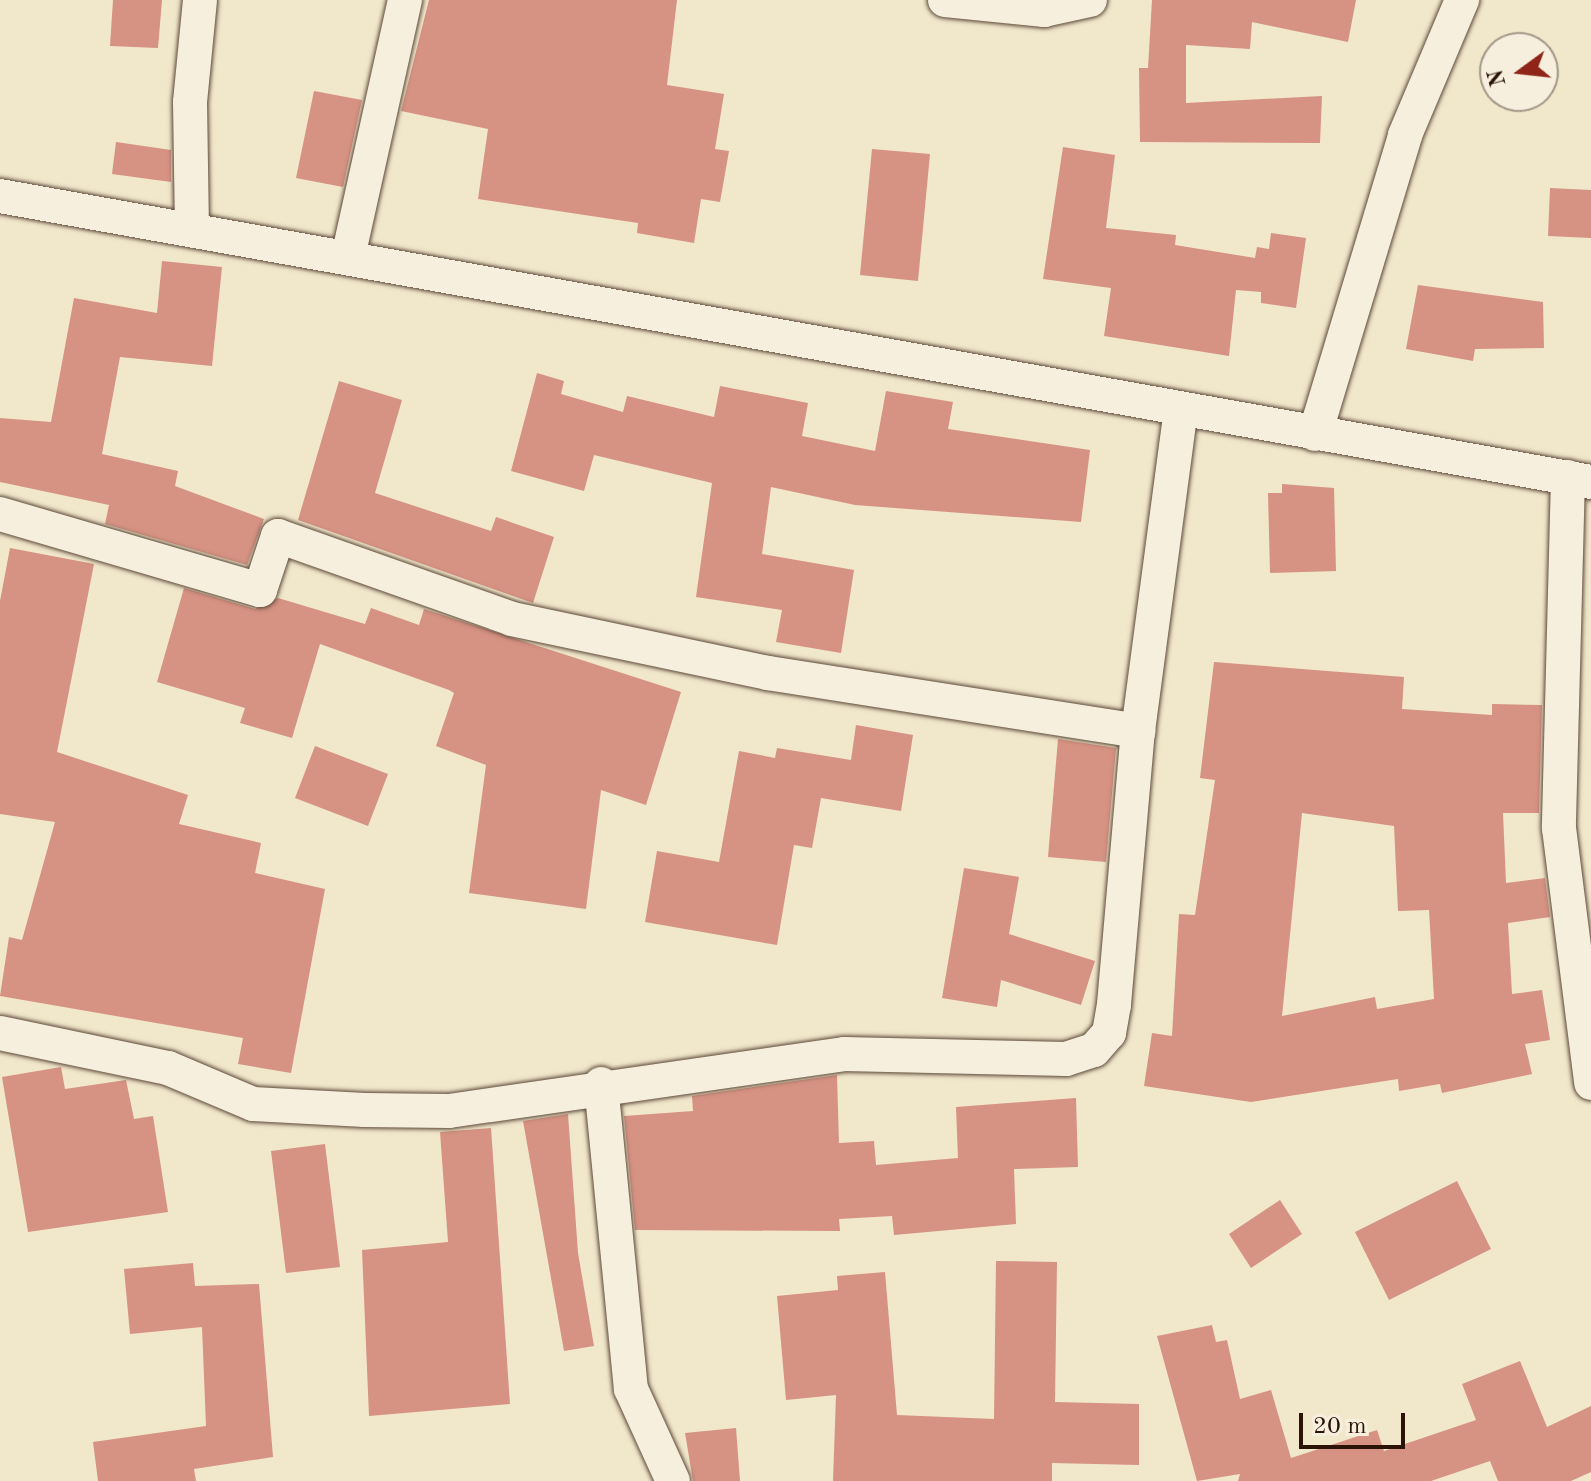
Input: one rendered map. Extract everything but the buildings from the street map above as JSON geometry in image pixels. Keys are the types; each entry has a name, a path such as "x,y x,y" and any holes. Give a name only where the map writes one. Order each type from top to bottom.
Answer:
{"street":[{"path":"192,229 190,102 200,0"},
{"path":"348,257 405,0"},
{"path":"945,0 1044,10 1090,0"},
{"path":"1315,434 1405,135 1462,0"},
{"path":"0,196 1579,479 1559,812 1581,958 1591,1083"},
{"path":"0,1033 168,1068 253,1104 449,1111 601,1084 844,1054 1066,1059 1094,1050 1109,1033 1114,1004 1138,731 1181,410"},
{"path":"0,514 260,590 278,536 512,619 768,673 1138,731"},
{"path":"601,1084 631,1389 673,1481"}]}
